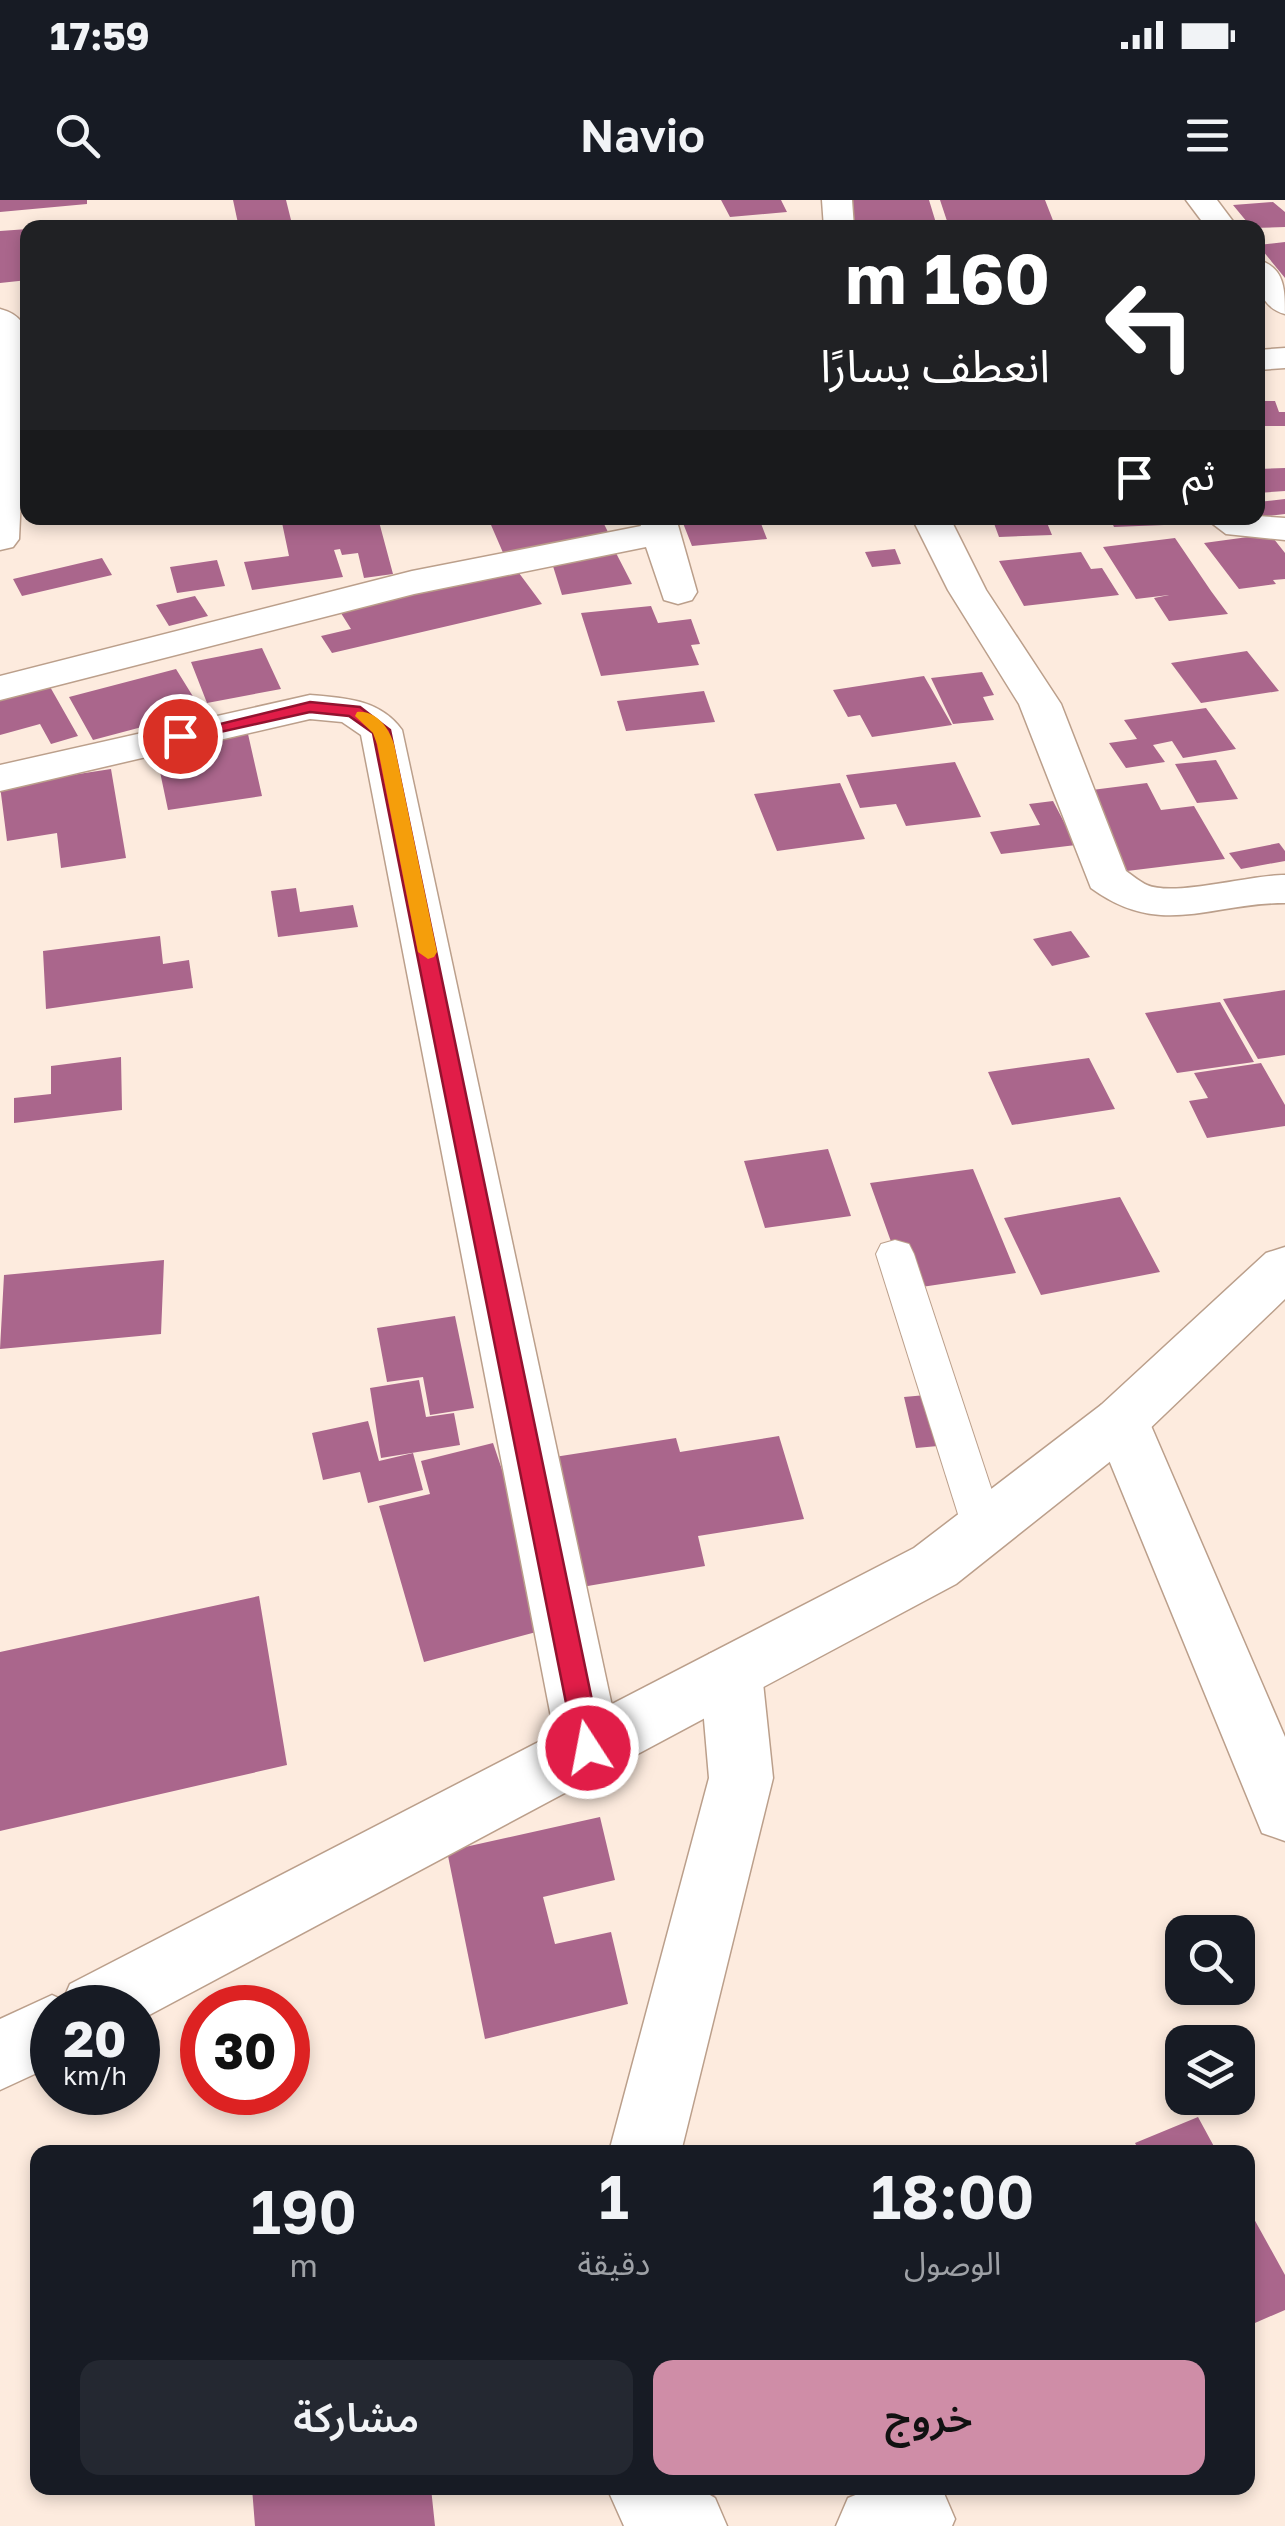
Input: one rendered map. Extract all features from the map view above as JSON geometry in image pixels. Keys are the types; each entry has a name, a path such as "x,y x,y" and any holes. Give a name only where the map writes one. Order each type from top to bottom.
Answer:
{"street":[{"path":"1201,200 1217,220"},
{"path":"1265,279 1285,304"},
{"path":"0,319 10,327 13,383 0,539"},
{"path":"0,688 658,525 678,592"},
{"path":"935,525 968,590 1040,704 1107,878 1133,898 1171,904 1254,889 1285,889"},
{"path":"1237,525 1285,528"},
{"path":"0,778 310,707 354,711 381,730 588,1748"},
{"path":"138,1985 935,1566 1121,1421 1285,1268"},
{"path":"1121,1421 1285,1812"},
{"path":"647,2145 741,1778 731,1673"},
{"path":"0,2056 30,2040"},
{"path":"650,2495 657,2508 687,2526"}],"lane":[{"path":"895,1254 984,1530"}],"building":[{"path":"0,200 87,200 87,204 0,212"},
{"path":"233,200 286,200 291,220 237,220"},
{"path":"721,200 781,200 787,212 730,217"},
{"path":"847,200 929,200 935,220 852,220"},
{"path":"940,200 1045,200 1053,220 947,220"},
{"path":"1273,202 1285,212 1285,227 1265,228 1265,220 1245,220 1233,205"},
{"path":"20,230 20,281 0,283 0,231"},
{"path":"1285,242 1285,278 1265,254 1265,244"},
{"path":"1265,401 1275,401 1279,412 1285,412 1285,426 1265,426"},
{"path":"1285,468 1285,491 1265,492 1265,469"},
{"path":"1285,499 1285,514 1265,516 1265,501"},
{"path":"282,525 380,525 393,574 364,578 358,553 342,555 340,549 334,550 343,577 252,590 244,562 289,556"},
{"path":"491,525 604,525 612,540 504,555"},
{"path":"684,525 762,525 767,539 692,546"},
{"path":"995,525 1048,525 1052,535 999,537"},
{"path":"1270,534 1285,553 1285,579 1273,580 1276,584 1239,589 1204,543"},
{"path":"1175,538 1228,614 1169,621 1154,598 1169,595 1136,599 1103,547"},
{"path":"895,549 901,564 872,567 865,552"},
{"path":"1081,552 1091,569 1102,568 1119,595 1024,606 999,561"},
{"path":"616,553 632,584 562,595 552,563"},
{"path":"102,558 112,575 22,596 13,579"},
{"path":"217,560 225,586 177,593 170,567"},
{"path":"516,569 542,604 332,653 321,636 351,629 339,610"},
{"path":"195,596 208,616 169,626 156,605"},
{"path":"651,606 658,623 691,619 700,644 691,645 699,665 601,676 581,613"},
{"path":"262,648 281,689 207,703 191,662"},
{"path":"1247,651 1279,691 1201,703 1171,663"},
{"path":"176,669 202,711 93,740 69,697"},
{"path":"982,672 994,695 983,697 994,720 953,724 931,678"},
{"path":"924,676 952,725 872,737 860,715 848,717 833,690"},
{"path":"49,685 78,736 51,744 40,724 0,735 0,700"},
{"path":"704,691 715,722 626,731 617,701"},
{"path":"1206,708 1236,749 1183,758 1172,741 1153,745 1165,762 1126,768 1109,743 1137,739 1124,720"},
{"path":"248,734 262,796 168,810 155,748"},
{"path":"1216,760 1238,799 1197,803 1175,764"},
{"path":"955,762 981,817 906,826 896,804 860,808 846,775"},
{"path":"111,769 126,858 61,868 57,833 7,841 0,786"},
{"path":"840,783 865,839 777,851 754,794"},
{"path":"1147,783 1161,810 1194,806 1225,859 1127,871 1084,791"},
{"path":"1053,801 1076,845 1001,854 990,832 1040,825 1029,804"},
{"path":"1279,843 1285,851 1285,861 1241,869 1229,853"},
{"path":"296,888 300,912 353,905 358,927 278,937 271,891"},
{"path":"1071,931 1090,957 1052,966 1033,939"},
{"path":"160,936 163,964 189,960 193,988 46,1009 43,951"},
{"path":"1285,990 1285,1055 1258,1059 1223,999"},
{"path":"1220,1002 1254,1062 1177,1073 1145,1013"},
{"path":"121,1057 122,1110 14,1123 14,1098 51,1094 51,1066"},
{"path":"1089,1058 1115,1109 1012,1125 988,1072"},
{"path":"1261,1063 1285,1105 1285,1126 1207,1138 1189,1101 1208,1098 1194,1073"},
{"path":"828,1149 851,1216 765,1228 744,1161"},
{"path":"973,1169 1016,1273 908,1289 870,1183"},
{"path":"1120,1197 1160,1272 1041,1295 1004,1218"},
{"path":"164,1260 161,1334 0,1349 4,1275"},
{"path":"455,1316 474,1408 430,1415 423,1377 387,1382 377,1328"},
{"path":"419,1380 426,1417 454,1413 460,1445 381,1458 370,1388"},
{"path":"937,1394 949,1445 916,1448 904,1397"},
{"path":"368,1421 379,1461 413,1453 423,1490 368,1503 360,1472 323,1480 312,1433"},
{"path":"779,1436 804,1519 698,1536 705,1566 576,1588 548,1458 676,1438 680,1452"},
{"path":"493,1443 555,1627 424,1662 379,1506 430,1494 421,1461"},
{"path":"259,1596 287,1765 0,1831 0,1652"},
{"path":"600,1817 615,1880 543,1897 555,1944 611,1932 628,2004 485,2039 447,1851"},
{"path":"1198,2117 1213,2145 1136,2145"},
{"path":"1255,2221 1285,2275 1285,2310 1255,2323"},
{"path":"253,2495 432,2495 435,2526 255,2526"},
{"path":"654,2495 716,2495 657,2508"}],"slow traffic":[{"path":"363,716 381,730 385,744 428,952"}],"route":[{"path":"180,736 310,707 354,711 381,730 588,1748"}]}
